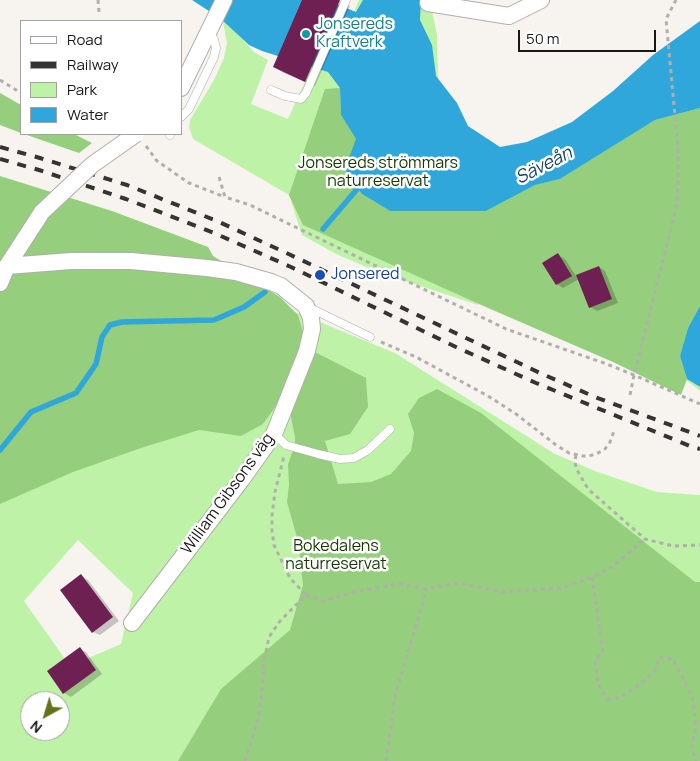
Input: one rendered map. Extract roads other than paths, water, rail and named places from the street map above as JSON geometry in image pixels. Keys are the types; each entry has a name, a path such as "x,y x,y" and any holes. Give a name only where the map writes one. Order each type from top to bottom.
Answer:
{"street":[{"path":"182,86 224,0"},
{"path":"428,2 510,16 541,0"},
{"path":"0,283 8,266 42,212 92,166 140,139"},
{"path":"8,266 71,261 131,261 207,268 236,272 282,286 306,306"},
{"name":"William Gibsons väg","path":"132,623 274,434 311,340 311,318 306,306"}],"lane":[{"path":"271,90 285,96 301,98 306,93 345,2"},
{"path":"182,116 189,109 214,57 216,48 210,29"},
{"path":"306,306 370,337"},
{"path":"274,434 286,446 340,459 354,458 368,450 390,429"}],"water":[{"name":"Säveån","path":"192,0 327,0 356,12 363,0 421,0 420,20 432,45 436,76 457,103 468,126 500,147 527,142 572,122 613,91 653,55 700,21 700,108 655,120 560,179 535,185 486,211 390,211 362,194 345,169 356,139 341,115 340,88 328,72 249,45 221,19"},
{"path":"700,306 700,387 687,379 680,356 688,328"}],"waterway":[{"path":"323,229 358,188 360,182"},
{"path":"0,450 31,412 76,393 96,364 102,337 110,325 122,322 214,320 244,307 265,292"}],"railway":[{"path":"0,147 127,185 217,221 540,373 595,397 700,436"},
{"path":"0,159 126,199 214,233 291,267 456,347 536,383 700,449"}],"place":[{"name":"Jonsereds Kraftverk","path":"306,34"},
{"name":"Jonsered","path":"320,275"}],"park label":[{"name":"Jonsereds strömmars naturreservat","path":"378,173"},
{"name":"Bokedalens naturreservat","path":"336,556"}]}
